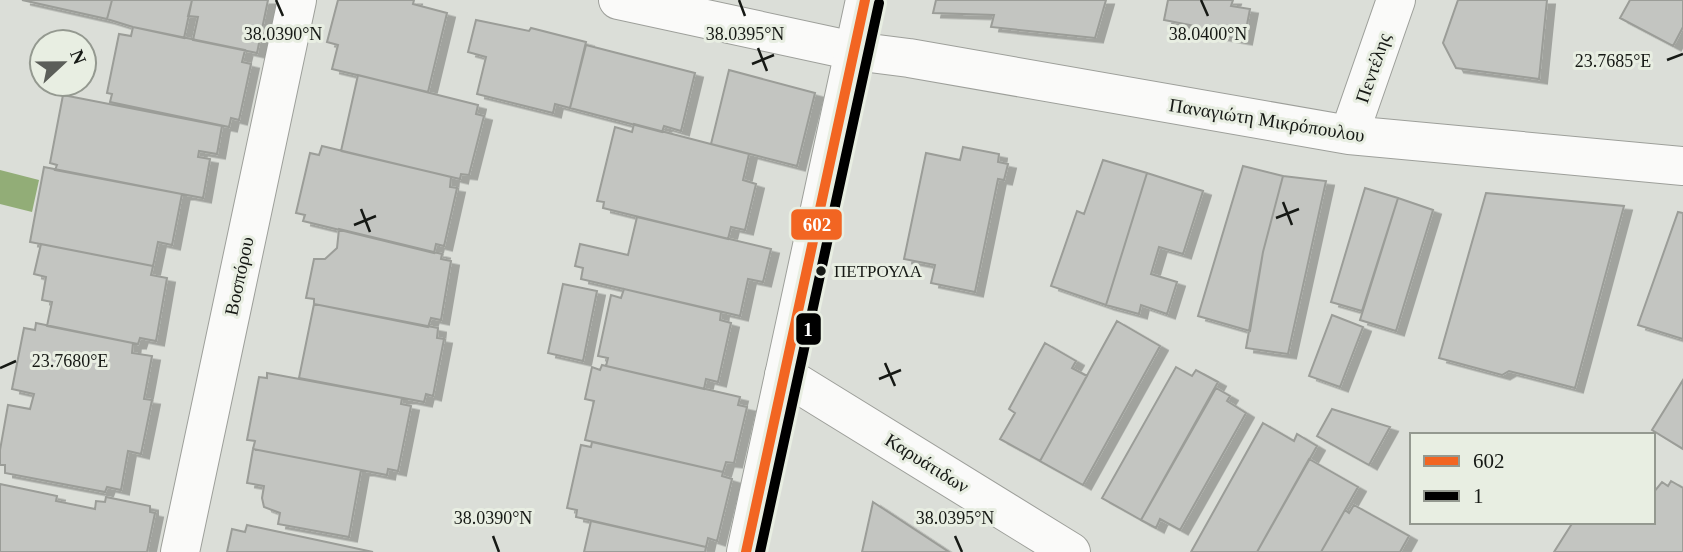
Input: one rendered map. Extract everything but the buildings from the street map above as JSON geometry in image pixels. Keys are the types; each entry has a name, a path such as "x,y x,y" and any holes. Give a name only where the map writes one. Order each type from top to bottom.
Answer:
{"street":[{"name":"Βοσπόρου","path":"180,552 297,0"},
{"name":"Παναγιώτη Μικρόπουλου","path":"618,0 854,51 923,60 1349,135 1683,166"},
{"path":"746,552 865,0"},
{"name":"Πεντέλης","path":"1349,135 1396,0"},
{"name":"Καρυάτιδων","path":"784,375 1071,552"}],"shaded area":[{"path":"0,170 39,180 32,212 0,204"}],"transit line":[{"name":"602","path":"746,552 865,0"},
{"name":"1","path":"760,552 879,3"}],"place":[{"name":"ΠΕΤΡΟΥΛΑ","path":"821,271"}]}
